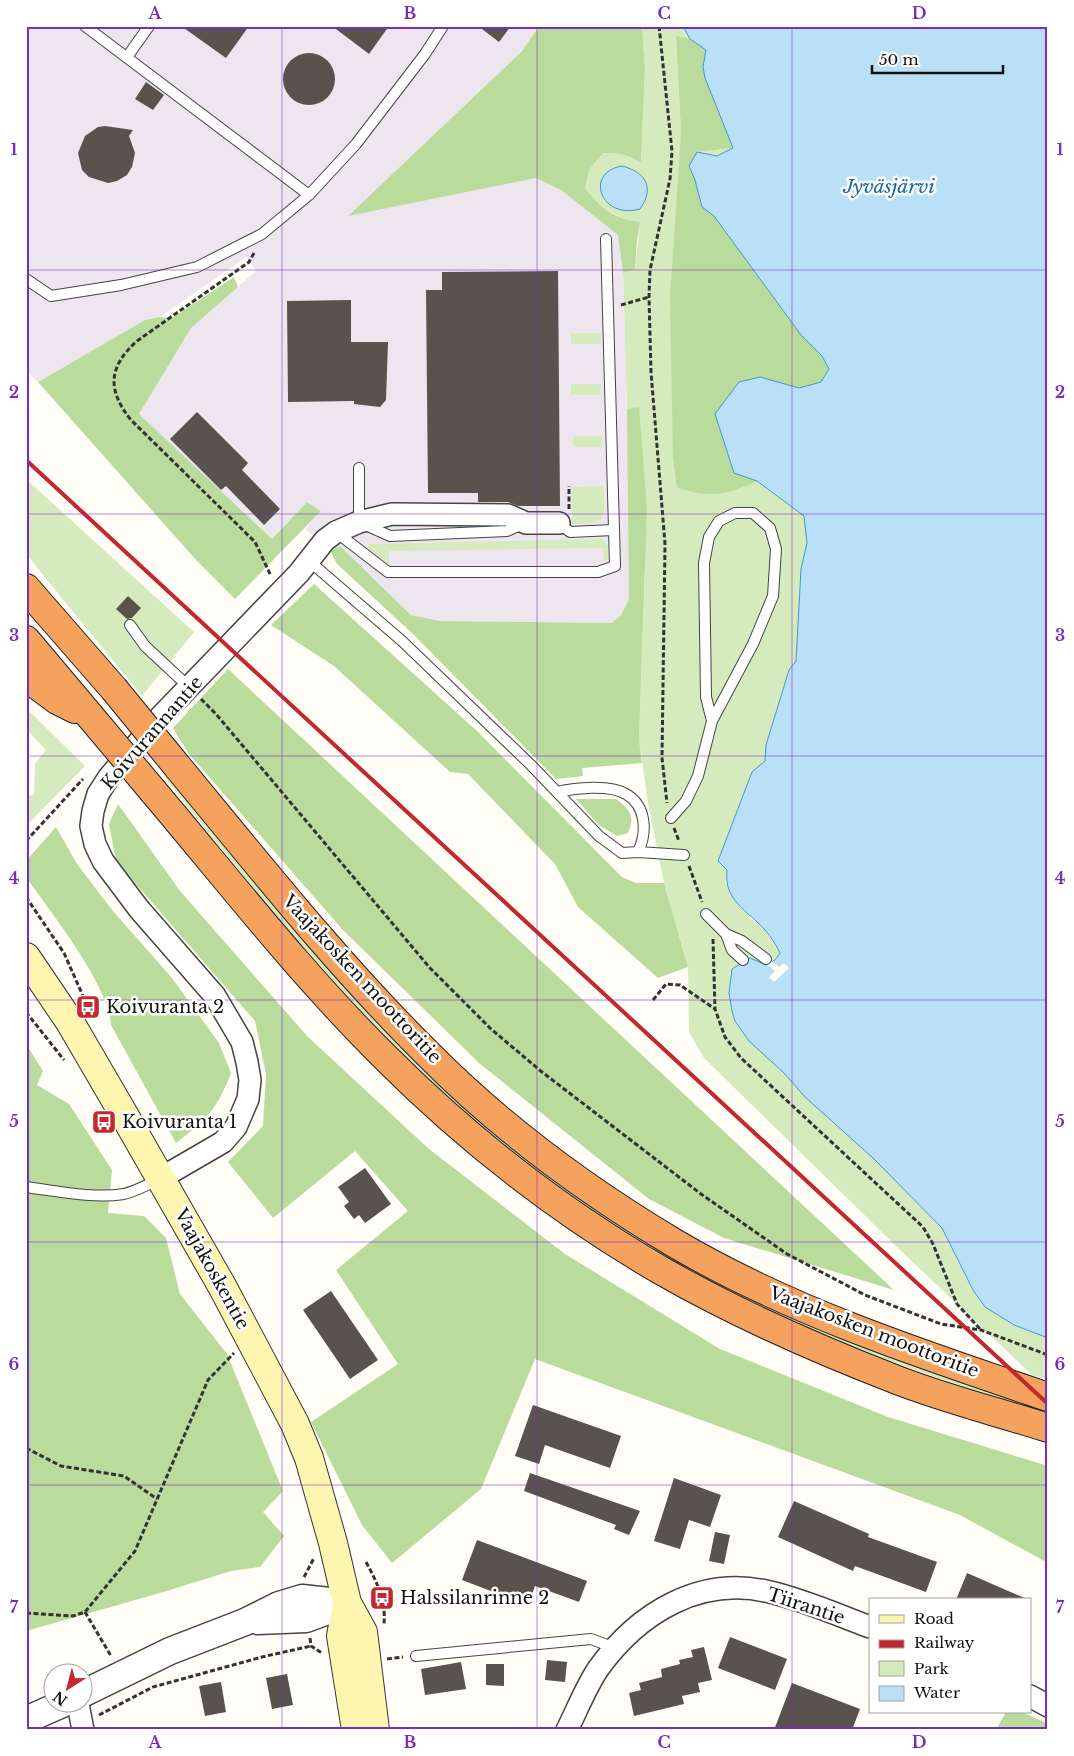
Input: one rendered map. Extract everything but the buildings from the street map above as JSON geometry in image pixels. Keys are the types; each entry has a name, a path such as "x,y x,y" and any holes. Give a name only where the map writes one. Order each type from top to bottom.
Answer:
{"highway":[{"name":"Vaajakosken moottoritie","path":"26,588 114,689 336,956 429,1055 548,1158 610,1203 678,1245 788,1301 911,1350 1048,1397"},
{"name":"Vaajakosken moottoritie","path":"26,640 274,935 387,1059 489,1150 558,1204 665,1273 778,1330 900,1381 1048,1428"},
{"path":"26,677 57,700 90,716"}],"main road":[{"name":"Vaajakoskentie","path":"26,957 70,1022 161,1178 269,1372 295,1424 309,1458 347,1603 363,1632 375,1730"},
{"name":"Vaajakoskentie","path":"347,1603 341,1636 356,1730"}],"street":[{"name":"Koivurannantie","path":"161,1178 223,1142 236,1127 248,1099 250,1080 242,1042 215,996 139,909 103,861 95,844 91,826 98,794 109,777 162,716 299,573 325,540 336,532 359,522 392,514 508,515 526,523 559,524"},
{"name":"Tiirantie","path":"567,1730 597,1671 615,1648 653,1612 684,1597 725,1588 770,1592 869,1627"},
{"path":"92,1689 170,1651 245,1622 279,1605 302,1598 347,1603"},
{"path":"1032,1697 1048,1706"},
{"path":"26,1720 42,1713"}],"lane":[{"path":"85,26 309,195"},
{"path":"127,57 149,26"},
{"path":"26,279 51,296 121,285 197,267 262,234 309,195 356,144 425,54 443,26"},
{"path":"336,532 388,572 598,572 615,566 606,239"},
{"path":"359,522 360,468"},
{"path":"670,818 686,801 698,776 712,721 754,644 773,596 776,549 770,528 753,513 735,512 719,521 709,537 704,563 706,698 712,721"},
{"path":"559,524 570,532 613,530"},
{"path":"308,560 402,641 557,792 599,836 622,853 638,852 684,855"},
{"path":"130,625 145,646 190,688"},
{"path":"557,792 577,788 606,789 625,793 637,804 642,817 644,840 638,852"},
{"path":"706,914 726,934 742,941 766,959"},
{"path":"726,934 732,950 742,960"},
{"path":"26,1187 91,1195 122,1194 135,1191 161,1178"},
{"path":"416,1656 591,1639 615,1648"}],"path":[{"path":"659,26 672,151 670,179 650,270 651,372 665,544 662,758 664,792 670,818 706,914 712,938 715,1009 725,1037 740,1058 923,1227 933,1244 957,1304 981,1330"},
{"path":"249,262 137,341 123,354 114,375 113,383 114,392 121,408 255,542 271,576"},
{"path":"608,309 650,297"},
{"path":"190,688 216,714 430,968 491,1029 542,1072 701,1194 788,1254 865,1295 940,1324 981,1330 1048,1355"},
{"path":"26,841 85,777"},
{"path":"26,897 64,953 88,1007"},
{"path":"653,1000 666,984 680,985 715,1009"},
{"path":"26,1012 66,1063"},
{"path":"26,1613 73,1616 85,1612 135,1551 208,1380 240,1346"},
{"path":"26,1448 61,1466 124,1476 157,1499"},
{"path":"85,1612 121,1674"},
{"path":"81,1719 153,1687 262,1657 311,1646"},
{"path":"368,1667 390,1658 416,1656"}],"shaded area":[{"path":"26,26 539,26 522,51 349,215 536,178 561,190 618,235 623,273 631,552 629,599 621,615 612,623 440,621 411,615 341,547 329,548 305,529 321,511 307,502 272,539 138,414 191,328 256,271 246,257 160,317 145,320 38,382 26,370"}],"green space":[{"path":"539,26 642,26 645,68 641,162 622,154 603,153 589,170 585,188 602,207 623,218 640,222 635,269 623,273 618,235 561,190 536,178 348,216 522,51"},
{"path":"642,26 683,26 690,39 676,37 681,134 697,152 733,148 705,78 703,67 706,50 836,433 801,569 796,661 789,670 766,745 765,761 752,772 725,883 751,919 764,929 780,953 775,960 766,966 750,958 732,969 732,980 750,989 784,1073 805,1097 873,1158 942,1228 962,1269 1048,1314 1048,1380 1032,1375 899,1249 704,1058 689,1032 688,967 664,883 648,803 639,739 645,575 639,408 627,409 623,273 635,269 640,223 623,218 602,207 585,188 589,170 603,153 622,154 641,162 645,68"},
{"path":"676,36 690,39 706,50 703,67 705,78 733,148 697,152 689,166 702,207 714,216 801,335 822,356 829,369 821,382 798,388 734,472 757,481 736,490 718,494 699,493 677,487 673,458 670,297 681,134"},
{"path":"234,277 238,287 191,328 139,414 272,539 307,502 321,511 235,599 197,561 38,382 145,320 160,317 172,318"},
{"path":"571,333 601,333 601,344 571,344"},
{"path":"571,384 601,384 600,395 571,395"},
{"path":"639,407 647,509 639,739 642,763 582,768 583,776 556,779 413,634 337,564 329,548 341,547 411,615 440,621 612,623 621,615 629,599 627,409"},
{"path":"573,436 602,436 602,447 573,447"},
{"path":"26,479 194,632 142,696 26,554"},
{"path":"604,486 605,507 602,518 593,523 572,524 572,487"},
{"path":"602,539 608,545 608,559 604,561 603,548 389,551 389,564 368,548 369,544"},
{"path":"314,584 477,731 622,877 636,883 664,883 688,967 658,978 578,907 555,864 468,774 450,772 334,666 271,625"},
{"path":"228,669 894,1290 724,1238 649,1199 479,1063 343,930 189,754 173,728"},
{"path":"26,708 85,766 26,826 26,796 34,795 35,764 46,750 26,729"},
{"path":"169,774 274,903 603,1211 1048,1409 1048,1415 884,1359 803,1328 725,1291 678,1266 588,1210 503,1146 462,1112 385,1039 299,944 218,845 165,778"},
{"path":"576,799 616,799 630,813 631,822 628,833 617,836 599,825"},
{"path":"118,804 180,891 308,1037 429,1149 565,1254 720,1349 888,1417 1048,1466 1048,1563 960,1515 535,1359 481,1489 392,1563 362,1525 311,1422 398,1364 336,1270 408,1211 355,1151 273,1218 228,1162 263,1126 266,1074 255,1021 116,861 109,824"},
{"path":"56,827 77,864 112,910 172,978 219,1043 231,1073 221,1096 210,1113 176,1143 111,1025 108,1008 89,969 26,877 26,861"},
{"path":"26,1044 43,1071 37,1085 69,1104 112,1170 108,1213 144,1216 166,1238 180,1294 227,1354 283,1491 263,1512 284,1536 260,1567 231,1571 26,1631"},
{"path":"1005,1714 1026,1714 1048,1724 1048,1730 996,1730"}],"water":[{"name":"Jyväsjärvi","path":"683,26 1048,26 1048,1338 1014,1325 985,1307 973,1290 942,1228 873,1158 805,1097 784,1073 749,1041 735,1021 732,1011 729,993 732,969 750,958 766,965 775,960 780,953 765,930 744,911 733,897 727,880 727,870 718,861 752,772 765,761 766,745 789,670 796,661 801,569 807,543 804,516 757,481 734,473 715,414 739,382 760,377 799,388 821,382 829,369 822,356 801,335 714,216 702,207 689,166 697,152 717,156 733,148 705,78 703,67 706,50 690,39"},
{"path":"622,166 637,172 646,182 647,194 640,209 626,211 615,208 607,202 602,194 600,185 603,177 610,170"}],"pier":[{"path":"770,960 779,967 784,963 789,968 774,982 769,977 775,971 764,962"}],"railway":[{"path":"26,460 1048,1404"}],"place":[{"name":"Koivuranta 2","path":"88,1007"},
{"name":"Koivuranta 1","path":"104,1122"},
{"name":"Halssilanrinne 2","path":"382,1598"}]}
